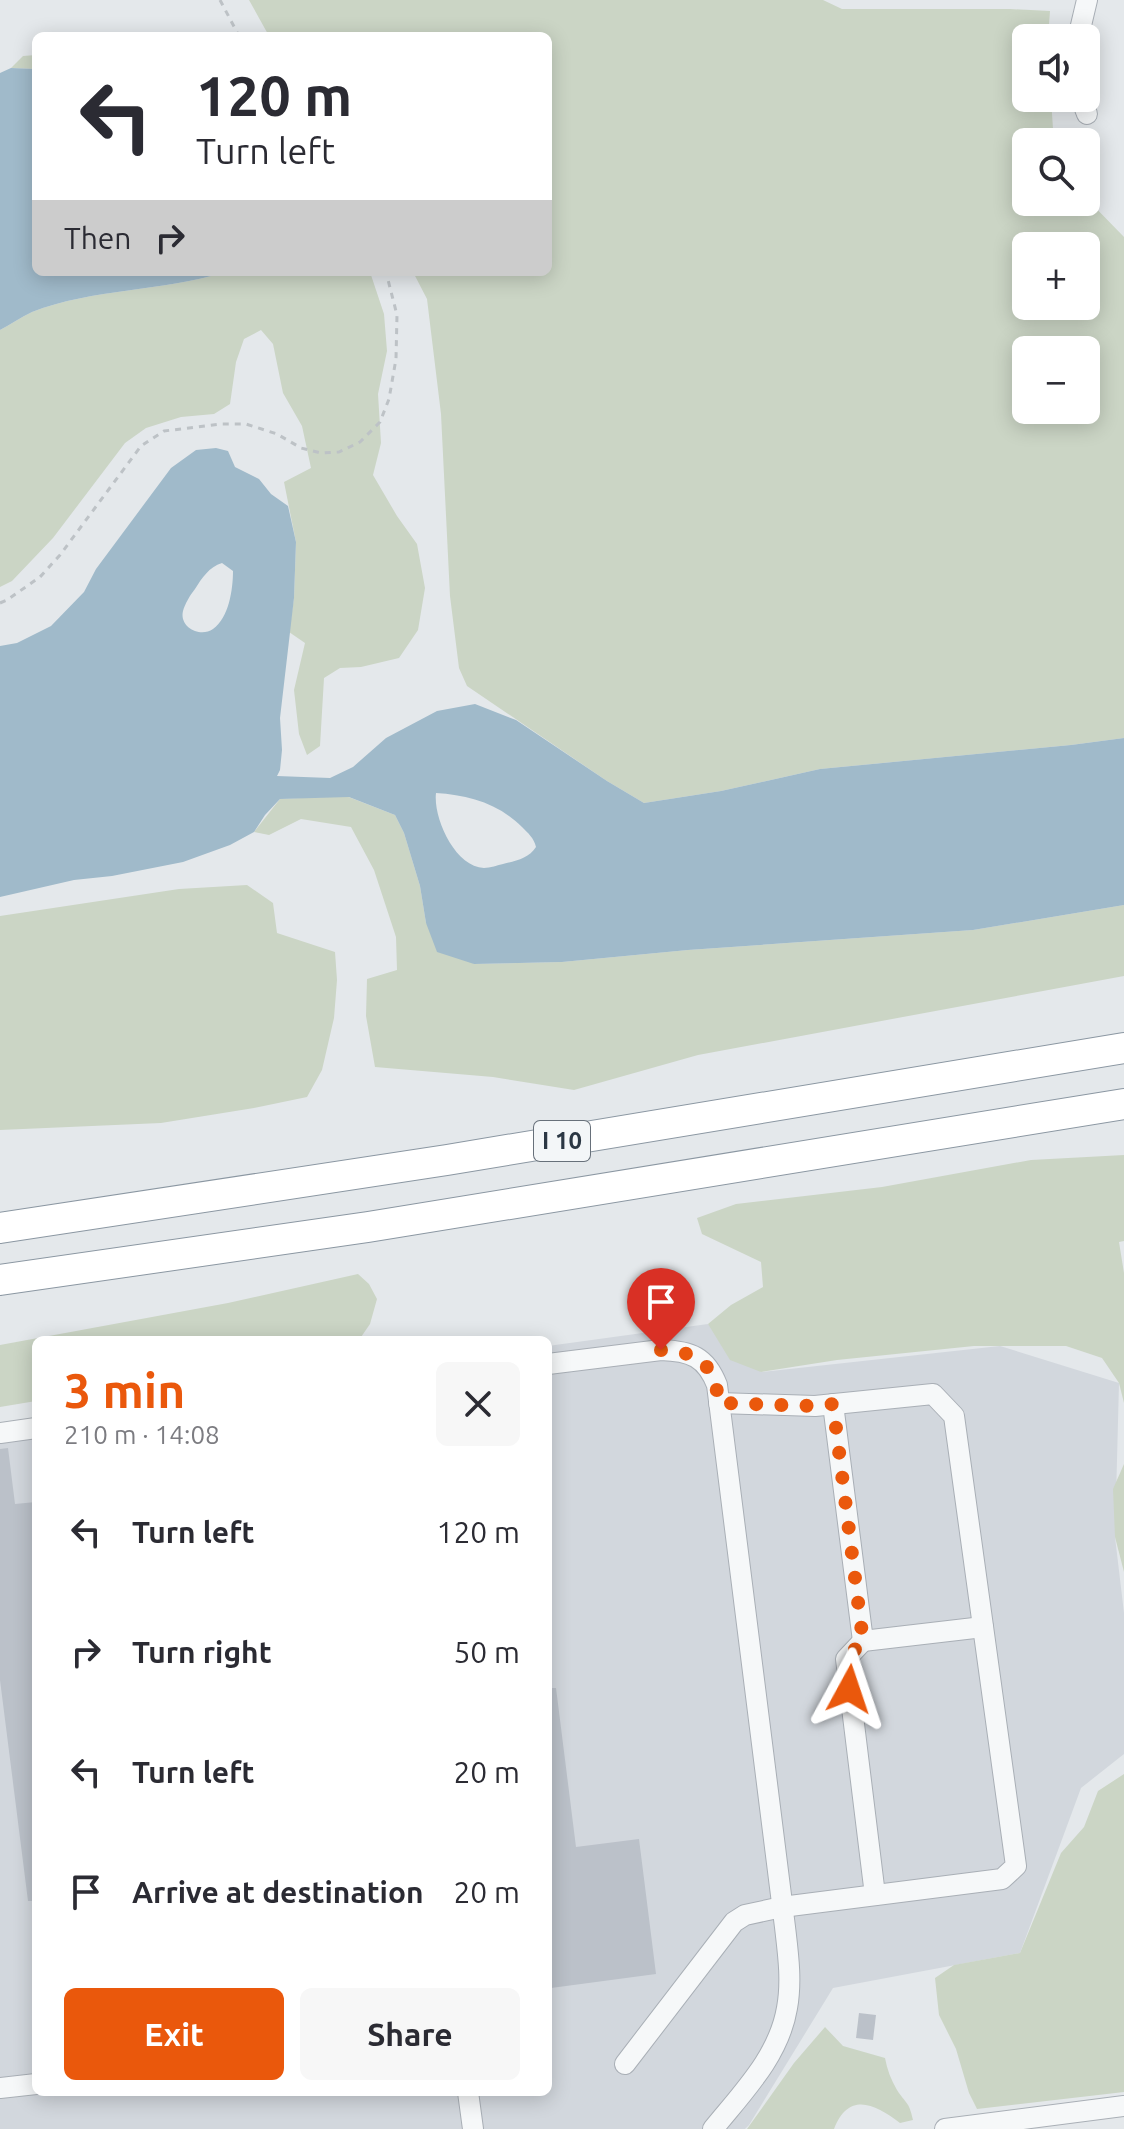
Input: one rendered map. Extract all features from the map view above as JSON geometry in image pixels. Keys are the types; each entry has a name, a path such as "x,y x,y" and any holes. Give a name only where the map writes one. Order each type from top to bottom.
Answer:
{"highway":[{"name":"I 10","path":"0,1228 447,1160 1124,1048"},
{"name":"I 10","path":"0,1280 353,1230 1124,1104"}],"street":[{"path":"1081,24 1087,0"},
{"path":"552,1364 661,1350 690,1354 703,1361 717,1385 782,1907 788,1960 788,2004 778,2040 768,2059 713,2129"},
{"path":"625,2064 734,1922 745,1915 782,1907 1002,1879 1016,1866 954,1416 933,1394 815,1406 719,1403"},
{"path":"833,1404 863,1641"},
{"path":"0,1433 32,1429"},
{"path":"875,1895 846,1659 863,1641 983,1627"},
{"path":"0,2088 32,2084"},
{"path":"469,2096 473,2129"},
{"path":"945,2129 1124,2106"}],"path":[{"path":"220,0 237,32"},
{"path":"0,603 40,577 60,555 141,446 164,431 246,424 277,434 301,448 321,453 339,452 360,442 380,422 389,399 396,359 397,315 387,276"}],"shaded area":[{"path":"708,1324 761,1372 1000,1346 1119,1383 1115,1537 1124,1613 1124,1754 1081,1788 1020,1953 833,1988 745,2129 0,2129 0,1423 32,1419 32,2096 552,2096 552,1345"}],"green space":[{"path":"249,0 823,0 842,9 1050,11 1049,24 1012,24 1012,112 1052,112 1053,128 1012,128 1012,216 1100,216 1100,212 1124,237 1124,738 820,769 721,791 644,803 467,686 459,668 450,596 441,414 427,299 415,276 552,276 552,32 267,32"},
{"path":"32,55 32,69 11,68 23,56"},
{"path":"371,276 384,314 387,351 378,394 381,443 373,475 417,544 425,588 418,630 399,658 361,667 340,668 324,678 320,746 307,755 299,734 294,690 305,643 289,632 296,542 284,482 311,468 302,426 283,393 273,344 261,330 244,339 236,362 230,404 214,414 181,417 146,428 125,443 53,538 12,581 0,587 0,330 32,312 79,298 201,278"},
{"path":"346,796 395,815 404,833 420,886 426,923 474,964 562,962 973,930 1124,905 1124,976 698,1055 574,1090 493,1077 375,1067 366,1016 367,979 397,970 396,937 374,870 351,827 301,819 269,835 254,832 280,799"},
{"path":"247,885 273,903 277,933 335,952 337,980 334,1018 322,1070 307,1097 161,1123 0,1130 0,916 179,889"},
{"path":"1124,1155 1124,1241 1119,1242 1124,1273 1124,1403 1119,1383 1102,1358 1066,1346 974,1346 837,1360 761,1372 730,1360 708,1324 731,1305 763,1287 761,1262 702,1234 697,1218 736,1204 882,1187 1031,1160"},
{"path":"358,1274 369,1284 377,1299 370,1324 362,1336 49,1336 228,1303"},
{"path":"32,1339 32,1402 0,1407 0,1345"},
{"path":"1124,1464 1124,1572 1115,1537 1113,1489"},
{"path":"1124,1774 1124,2092 977,2109 956,2049 939,2015 935,1978 954,1965 1020,1953 1061,1853 1084,1827 1098,1791"},
{"path":"825,2027 843,2046 885,2058 893,2082 909,2106 913,2120 900,2123 872,2107 855,2105 840,2117 834,2129 747,2129 794,2063"}],"water":[{"path":"11,68 32,69 32,276 209,276 79,298 32,312 0,330 0,73"},
{"path":"216,448 228,451 235,467 259,479 271,494 288,506 296,542 294,598 280,718 282,750 277,776 330,778 353,767 386,738 437,711 475,704 516,720 644,803 721,791 820,769 1124,738 1124,905 973,930 562,962 474,964 437,952 426,923 420,886 404,833 395,815 349,797 280,799 254,832 230,845 183,862 74,880 0,897 0,646 17,643 51,626 84,592 96,569 171,468 196,450","holes":["222,563 233,571 231,594 223,618 208,631 192,629 184,622 185,605 206,573","436,793 471,798 493,806 522,827 536,847 513,862 486,868 473,866 448,840 438,815"]}],"building":[{"path":"8,1448 15,1504 32,1502 32,1901 28,1901 0,1680 0,1449"},
{"path":"552,1688 556,1688 576,1847 639,1839 656,1974 552,1988"},
{"path":"859,2013 876,2015 873,2040 856,2038"}],"route":[{"path":"661,1350 690,1354 703,1361 717,1385 719,1403 833,1404 863,1641 846,1659 849,1689"}]}
